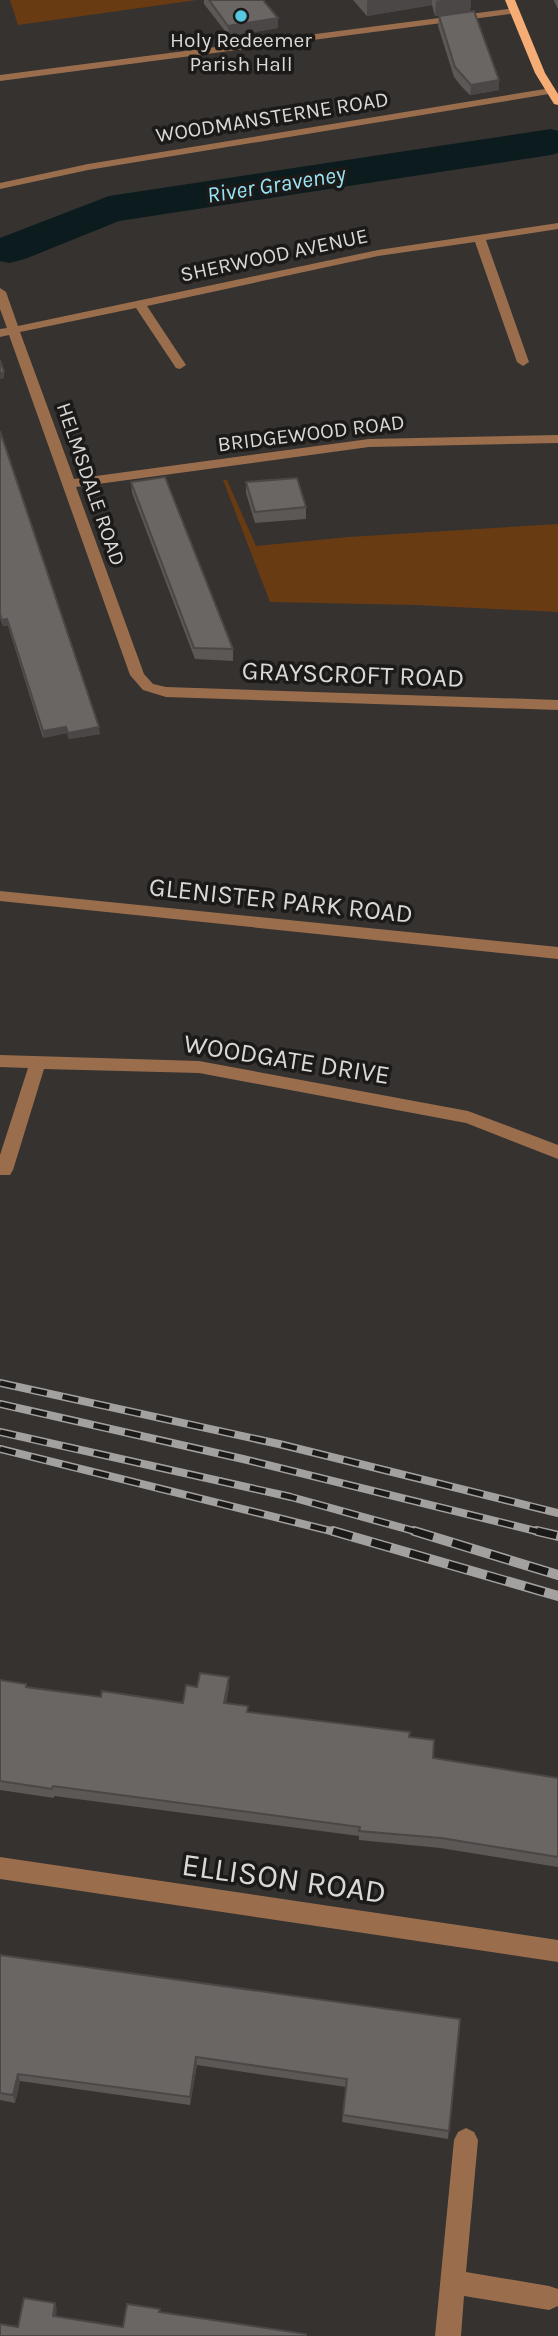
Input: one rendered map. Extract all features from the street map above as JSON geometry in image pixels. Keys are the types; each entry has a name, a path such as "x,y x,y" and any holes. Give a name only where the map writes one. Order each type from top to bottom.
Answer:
{"main road":[{"path":"512,6 540,73 558,102"}],"street":[{"path":"0,78 512,6"},
{"name":"WOODMANSTERNE ROAD","path":"0,186 88,167 551,91"},
{"name":"SHERWOOD AVENUE","path":"0,333 378,253 558,226"},
{"path":"478,237 523,362"},
{"name":"HELMSDALE ROAD","path":"0,292 137,675 148,687"},
{"path":"139,303 180,365"},
{"name":"BRIDGEWOOD ROAD","path":"69,484 369,443 558,439"},
{"name":"GRAYSCROFT ROAD","path":"148,687 166,692 558,705"},
{"name":"GLENISTER PARK ROAD","path":"0,897 558,953"},
{"name":"WOODGATE DRIVE","path":"0,1061 199,1067 468,1117 558,1152"},
{"path":"4,1170 38,1062"},
{"name":"ELLISON ROAD","path":"0,1868 558,1951"},
{"path":"448,2336 466,2140"},
{"path":"453,2282 549,2298"}],"shaded area":[{"path":"10,0 197,0 18,25"},
{"path":"223,480 227,480 256,546 349,537 558,524 558,612 270,602"}],"building":[{"path":"209,0 263,0 278,18 228,26"},
{"path":"474,11 499,80 471,85 455,67 439,16"},
{"path":"0,431 99,727 68,733 66,727 43,731 7,619 2,620"},
{"path":"165,477 233,649 194,648 131,482"},
{"path":"297,478 306,507 255,512 246,482"},
{"path":"200,1673 229,1677 224,1703 248,1706 247,1712 410,1732 409,1737 434,1740 433,1758 558,1778 558,1857 441,1838 359,1831 360,1827 0,1781 0,1680 26,1684 26,1687 101,1697 102,1691 183,1703 186,1685 197,1687"},
{"path":"0,1955 460,2019 449,2131 343,2115 347,2079 196,2057 190,2097 18,2074 13,2095 0,2093"},
{"path":"24,2298 55,2303 53,2316 123,2327 127,2304 160,2309 159,2312 306,2336 0,2336 0,2324 18,2327"}],"waterway":[{"name":"River Graveney","path":"9,250 109,209 551,142"}],"railway":[{"path":"0,1383 279,1444 558,1513"},
{"path":"0,1404 243,1459 544,1533"},
{"path":"0,1432 291,1497 416,1532"},
{"path":"0,1449 339,1533"},
{"path":"333,1531 558,1596"},
{"path":"537,1531 558,1536"},
{"path":"416,1532 421,1533"},
{"path":"416,1532 558,1575"}],"place":[{"name":"Holy Redeemer Parish Hall","path":"241,16"}]}
